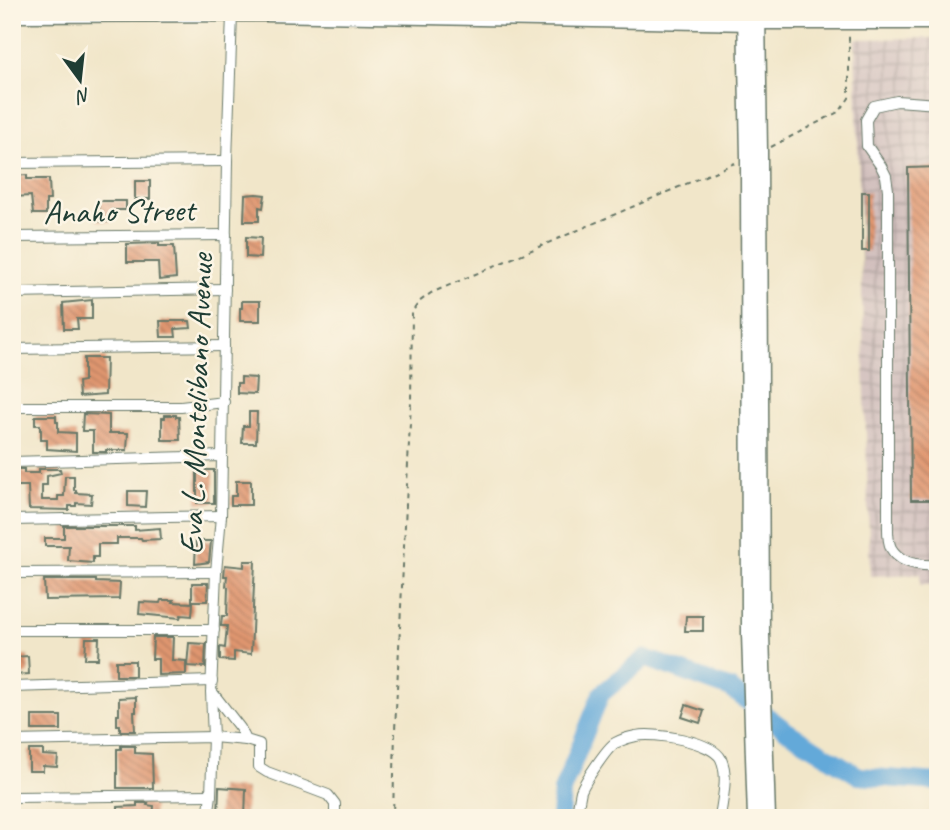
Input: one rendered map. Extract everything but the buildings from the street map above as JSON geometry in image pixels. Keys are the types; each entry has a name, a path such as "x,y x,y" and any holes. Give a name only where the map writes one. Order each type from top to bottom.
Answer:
{"highway":[{"path":"12,15 751,18 754,155 755,634 759,767 755,818"},
{"path":"759,767 768,818"}],"main road":[{"path":"751,18 849,24 938,23"}],"street":[{"name":"Eva L. Montelibano Avenue","path":"208,818 213,737 211,686 221,516 227,161 240,14"},
{"path":"938,104 897,101 874,106 866,120 867,146 886,176 888,190 890,546 906,561 925,566 938,565"},
{"path":"12,163 227,161"},
{"name":"Anaho Street","path":"12,237 226,235"},
{"path":"12,293 225,289"},
{"path":"12,349 224,346"},
{"path":"12,407 181,407 224,402"},
{"path":"12,462 222,456"},
{"path":"12,520 221,516"},
{"path":"12,573 216,572"},
{"path":"12,630 214,630"},
{"path":"12,687 211,686 246,740"},
{"path":"576,818 582,790 595,767 614,744 637,736 696,742 720,755 724,765 720,818"},
{"path":"12,741 213,737 246,740 259,744 258,762 262,770 328,795 335,804 335,818"},
{"path":"12,797 211,795"}],"path":[{"path":"393,818 411,402 412,312 419,302 431,293 754,155 839,111 849,98 849,24"}],"shaded area":[{"path":"938,38 938,585 920,585 920,574 870,576 855,39"}],"waterway":[{"path":"560,818 562,791 601,694 645,658 731,689 787,731 859,776 938,782"}]}
